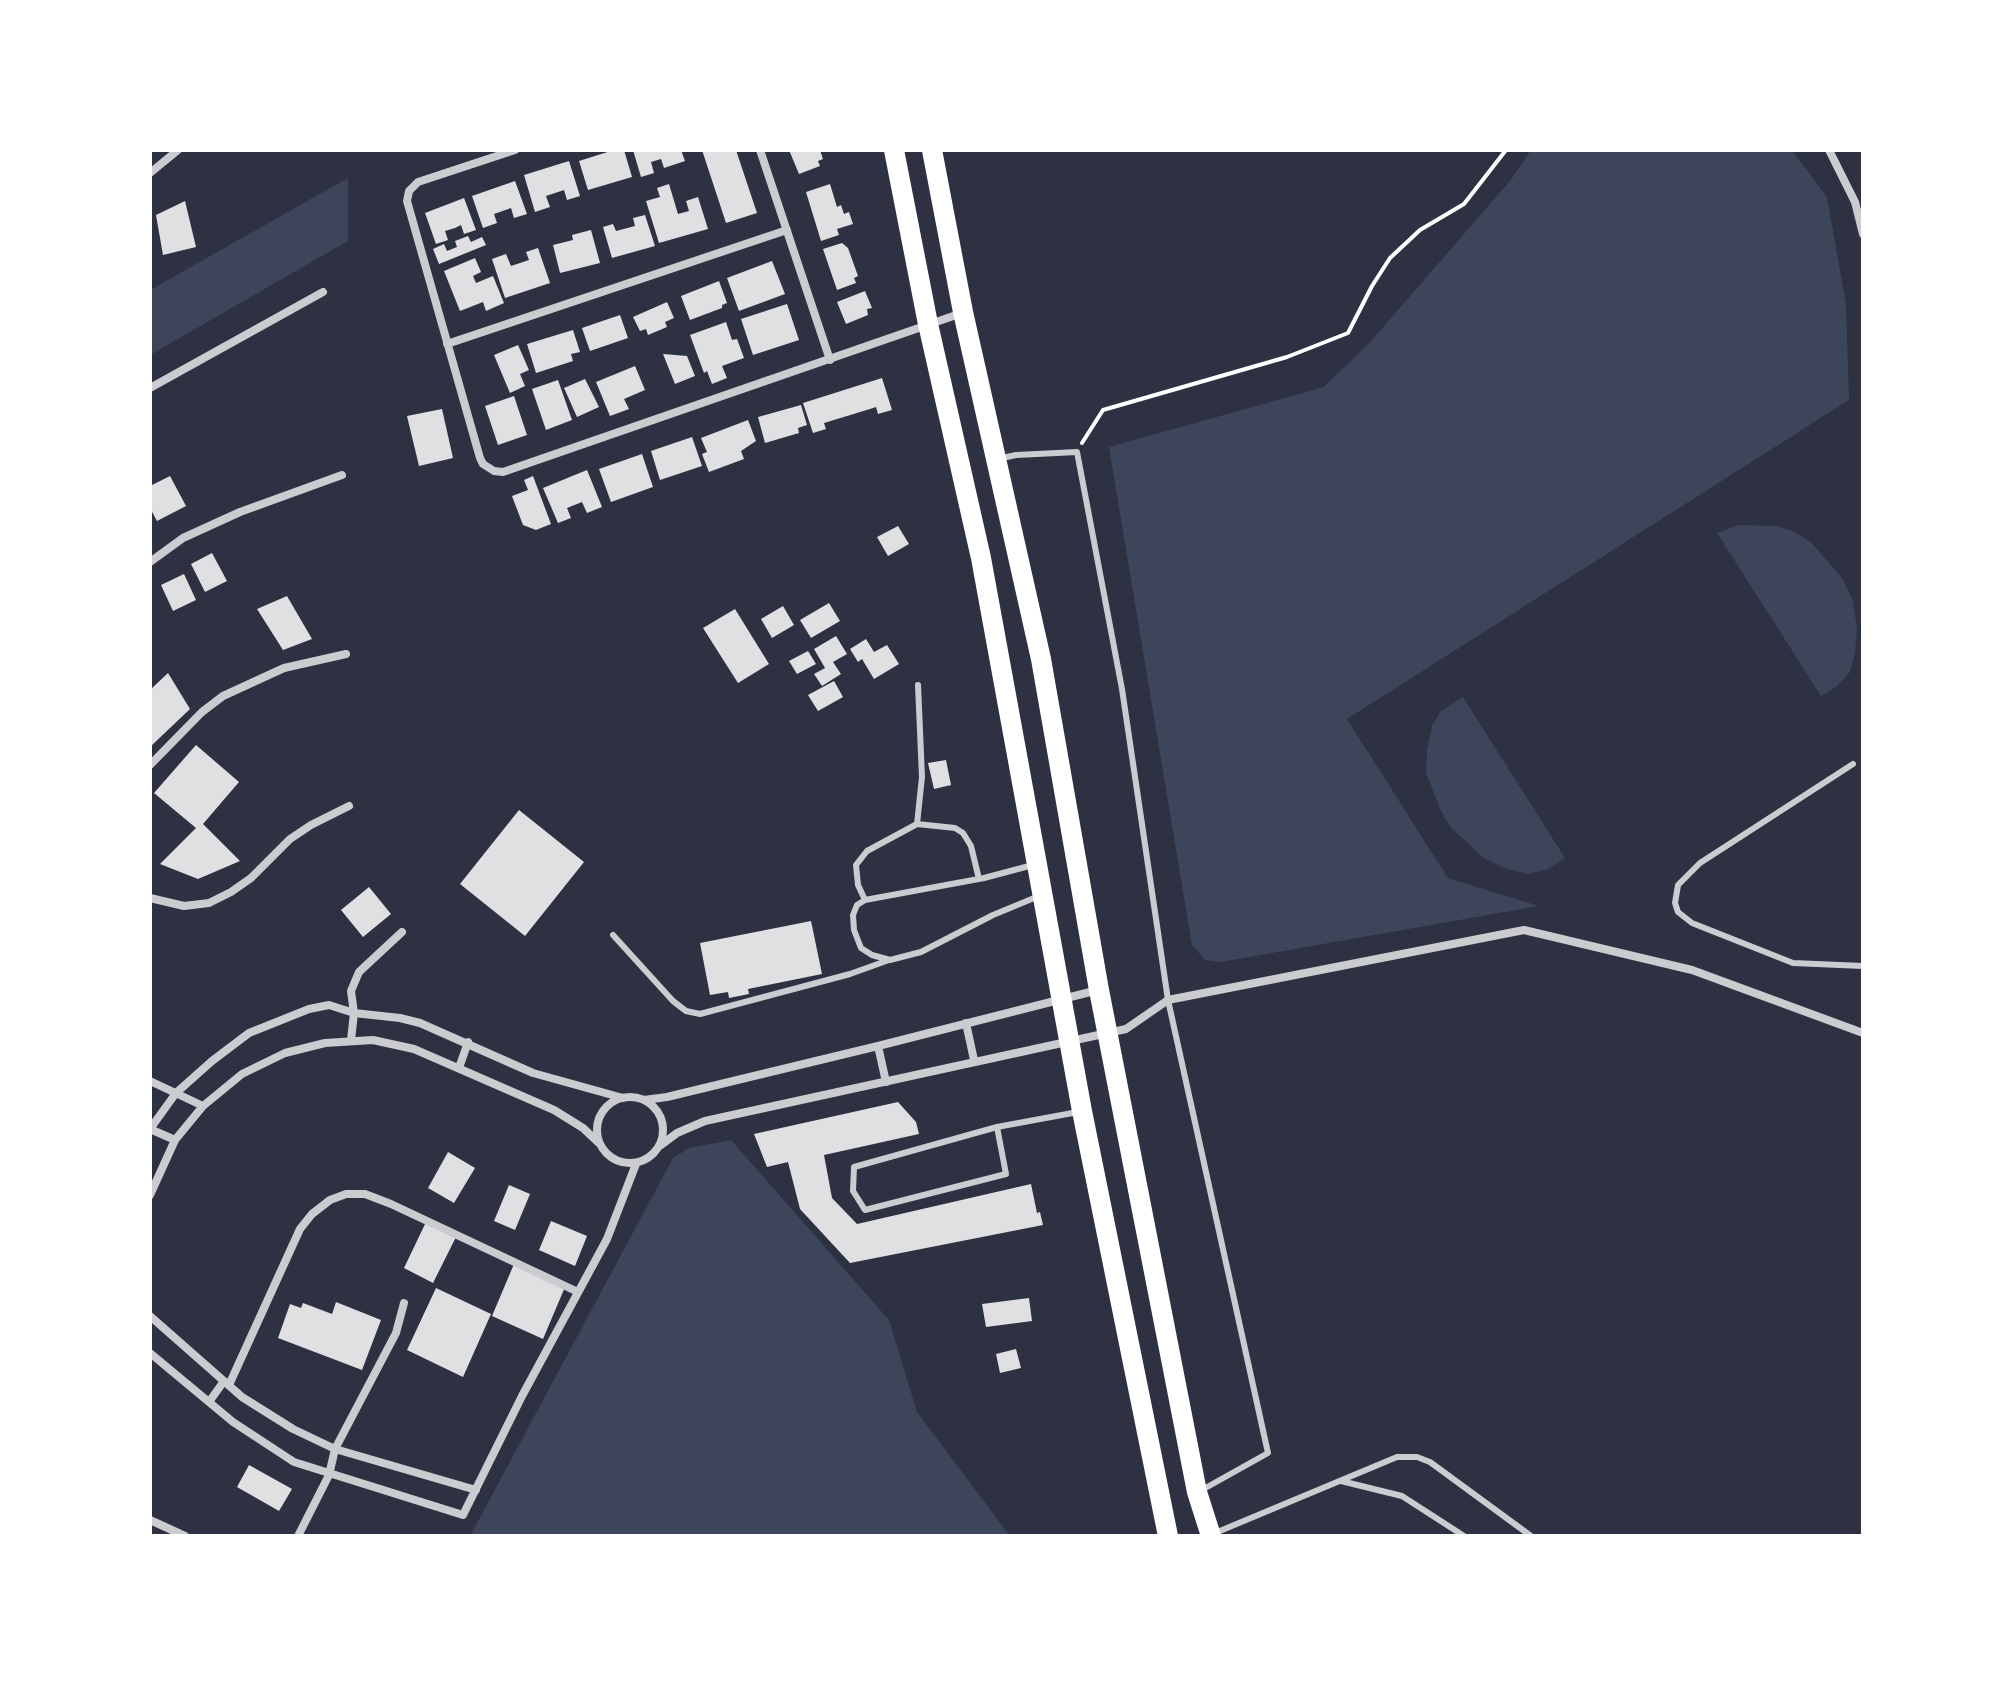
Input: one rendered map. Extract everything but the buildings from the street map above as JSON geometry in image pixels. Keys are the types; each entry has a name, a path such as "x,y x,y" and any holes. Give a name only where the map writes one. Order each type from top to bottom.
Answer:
{"highway":[{"path":"894,150 928,324 981,558 1082,1111 1168,1536"},
{"path":"932,150 963,312 1041,659 1107,1032 1197,1492 1211,1535"}],"street":[{"path":"150,173 178,150"},
{"path":"515,150 418,182 409,191 407,206 480,458 494,471 503,472 963,312"},
{"path":"760,150 830,360"},
{"path":"1829,150 1855,202 1863,234"},
{"path":"447,344 787,230"},
{"path":"150,388 323,292"},
{"path":"150,562 183,538 240,512 342,475"},
{"path":"150,765 202,712 223,696 284,668 346,654"},
{"path":"150,898 184,906 209,903 251,878 301,832 349,806"},
{"path":"150,1195 175,1140 203,1106 242,1074 285,1053 351,1040 373,1040 403,1046 459,1068 554,1110 583,1128 614,1160 636,1164 646,1160 677,1133 705,1121 1126,1029 1168,1000 1524,930 1692,970 1863,1033"},
{"path":"351,1040 354,1013 351,991 359,972 402,932"},
{"path":"175,1140 150,1129 176,1093 249,1033 272,1022 329,1005 354,1013 400,1018 468,1042 533,1073 623,1098 644,1100 878,1046 1099,990"},
{"path":"966,1023 974,1060"},
{"path":"459,1068 468,1042"},
{"path":"878,1046 886,1082"},
{"path":"150,1081 203,1106"},
{"path":"599,1143 597,1131 604,1110 623,1098"},
{"path":"644,1100 659,1114 664,1135 661,1145"},
{"path":"150,1353 258,1440 294,1462 463,1515 607,1239 636,1164"},
{"path":"209,1402 226,1383 300,1229 312,1214 330,1200 346,1194 365,1194 391,1204 578,1292"},
{"path":"298,1536 329,1475 335,1449 396,1333 404,1303"},
{"path":"150,1316 226,1383 267,1414 335,1449 476,1490"},
{"path":"150,1520 185,1536"}],"lane":[{"path":"997,460 1016,455 1077,452 1122,689 1168,1000 1268,1453 1197,1492"},
{"path":"917,824 922,777 918,685"},
{"path":"1853,764 1700,863 1678,885 1675,903 1678,912 1692,923 1793,963 1863,966"},
{"path":"865,900 858,885 856,865 867,851 917,824 955,828 963,833 971,846 979,879"},
{"path":"890,960 861,948 854,930 853,915 857,905 865,900 979,879 1036,864"},
{"path":"613,935 673,1001 686,1011 700,1014 921,952 993,915 1042,895"},
{"path":"997,1127 1006,1174 865,1210 853,1191 854,1167 997,1127 1082,1111"},
{"path":"1211,1535 1397,1457 1417,1457 1430,1462 1531,1536"},
{"path":"1340,1481 1402,1496 1464,1536"}],"path":[{"path":"1077,452 1103,410 1287,357 1348,333 1390,258 1420,230 1464,204 1506,150"}],"shaded area":[{"path":"1531,150 1792,150 1827,197 1846,304 1849,400 1347,719 1448,878 1539,906 1221,962 1205,960 1192,945 1109,447 1324,387 1371,341 1510,181"},
{"path":"348,178 348,241 150,355 150,290"},
{"path":"1739,525 1777,526 1793,531 1810,541 1842,578 1853,601 1857,629 1855,653 1850,672 1837,686 1821,696 1717,533"},
{"path":"1463,697 1565,858 1548,869 1528,874 1485,859 1451,828 1441,811 1426,773 1427,749 1432,726 1440,712"},
{"path":"731,1140 889,1320 917,1412 1010,1536 470,1536 673,1158 689,1148"}]}
